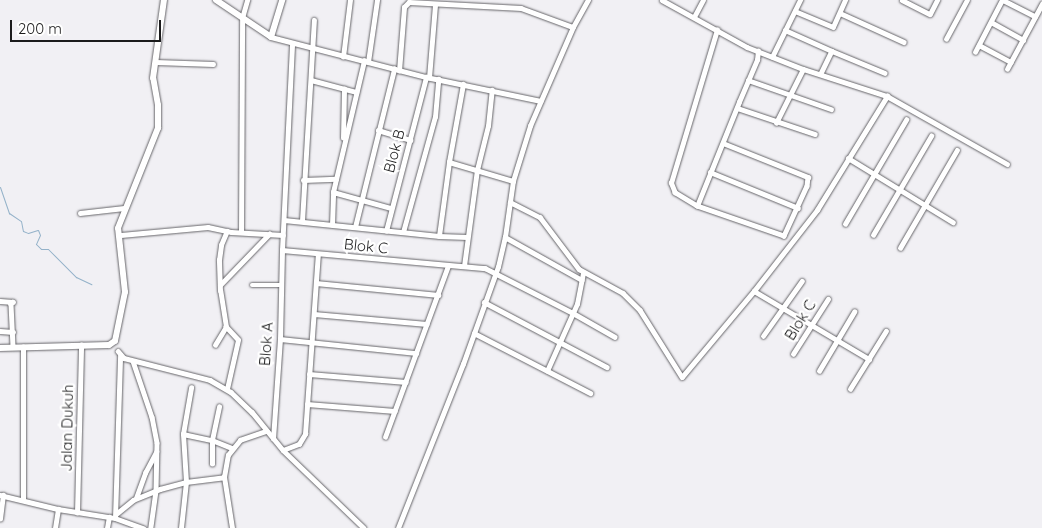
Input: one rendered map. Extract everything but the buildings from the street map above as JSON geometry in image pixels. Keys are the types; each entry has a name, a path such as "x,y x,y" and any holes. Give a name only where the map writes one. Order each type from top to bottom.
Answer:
{"street":[{"path":"0,348 13,346 109,346 115,341 125,292 117,236 124,208 158,128 158,105 153,78 164,0"},
{"path":"216,0 271,37 292,44 397,70 541,101"},
{"path":"241,232 242,18 246,0"},
{"path":"271,37 282,0"},
{"path":"344,57 350,0"},
{"path":"332,225 333,192 356,92 366,62 377,0"},
{"path":"398,528 474,333 495,272 505,237 513,181 530,126 573,27 588,0"},
{"path":"665,0 758,51 803,69 887,96 1007,164"},
{"path":"694,17 703,0"},
{"path":"772,57 800,0"},
{"path":"795,10 833,27 845,0"},
{"path":"902,0 930,14 938,0"},
{"path":"946,39 967,0"},
{"path":"975,52 1003,0 1035,16"},
{"path":"355,227 378,130 397,70 404,7 408,1 435,5 462,3 521,8 573,27"},
{"path":"1007,68 1042,4"},
{"name":"Blok B","path":"386,230 428,77 435,5"},
{"path":"840,13 904,42"},
{"path":"302,221 303,180 310,123 314,20"},
{"path":"991,22 1023,40"},
{"path":"717,30 671,183 675,193 697,206 781,236 785,234 807,186 808,177 723,143"},
{"path":"785,30 885,73"},
{"name":"Blok A","path":"273,438 280,339 282,250 292,44"},
{"path":"978,45 1011,62"},
{"path":"697,206 757,60 758,51"},
{"path":"821,74 832,51"},
{"path":"156,62 213,64"},
{"path":"776,123 803,69"},
{"path":"402,232 435,117 438,79"},
{"path":"311,80 356,92"},
{"path":"748,80 831,109"},
{"path":"439,236 449,162 463,84"},
{"path":"343,150 344,89"},
{"path":"464,266 477,170 488,126 492,90"},
{"path":"510,202 544,221 568,257 583,272 617,290 640,310 682,377 754,291 817,210 887,96"},
{"path":"737,108 776,123 815,134"},
{"path":"845,224 906,120"},
{"path":"378,130 410,140"},
{"path":"873,235 931,136"},
{"path":"900,248 957,150"},
{"path":"848,158 953,222"},
{"path":"449,162 513,181"},
{"path":"710,172 798,208"},
{"path":"303,180 336,179"},
{"path":"333,192 392,208"},
{"path":"80,213 124,208"},
{"path":"284,220 439,236 467,237"},
{"path":"121,235 208,226 227,231 283,235"},
{"path":"227,231 221,245 219,260 220,286 226,327 238,340 227,389"},
{"path":"220,286 269,234"},
{"path":"505,237 582,280"},
{"name":"Blok C","path":"282,250 448,266"},
{"path":"283,450 302,440 305,434 318,254"},
{"path":"385,437 448,266 484,268 495,272 615,337"},
{"path":"547,371 573,313 583,272"},
{"path":"763,336 802,281"},
{"path":"316,283 438,295"},
{"path":"252,285 281,285"},
{"path":"754,291 869,359"},
{"name":"Blok C","path":"794,354 828,299"},
{"path":"0,301 13,302 11,321 13,346"},
{"path":"484,302 607,367"},
{"path":"819,371 854,312"},
{"path":"314,314 427,324"},
{"path":"215,345 226,327"},
{"path":"0,331 13,332"},
{"path":"850,389 886,331"},
{"path":"474,333 590,393"},
{"path":"280,339 312,344 416,353"},
{"name":"Jalan Dukuh","path":"78,513 81,345"},
{"path":"23,346 23,500"},
{"path":"115,516 119,353 132,361 176,370 210,380 227,389 252,412 283,450 327,490 364,528"},
{"path":"132,361 152,417 156,451 156,491 151,528"},
{"path":"310,374 406,382"},
{"path":"181,528 186,482 183,434 191,388"},
{"path":"307,404 395,411"},
{"path":"212,464 212,440 219,407"},
{"path":"232,528 224,477 226,464 232,448 240,440 266,431"},
{"path":"183,434 212,440 232,448"},
{"path":"136,498 145,472 156,451"},
{"path":"0,519 2,495 58,509 109,517 115,516 136,498 156,491 186,482 224,477"},
{"path":"55,528 58,509"},
{"path":"115,516 143,528"},
{"path":"107,528 109,517"}],"waterway":[{"path":"0,187 9,213 21,221 23,231 28,233 38,230 40,235 36,244 41,249 48,249 76,277 91,284"}]}
